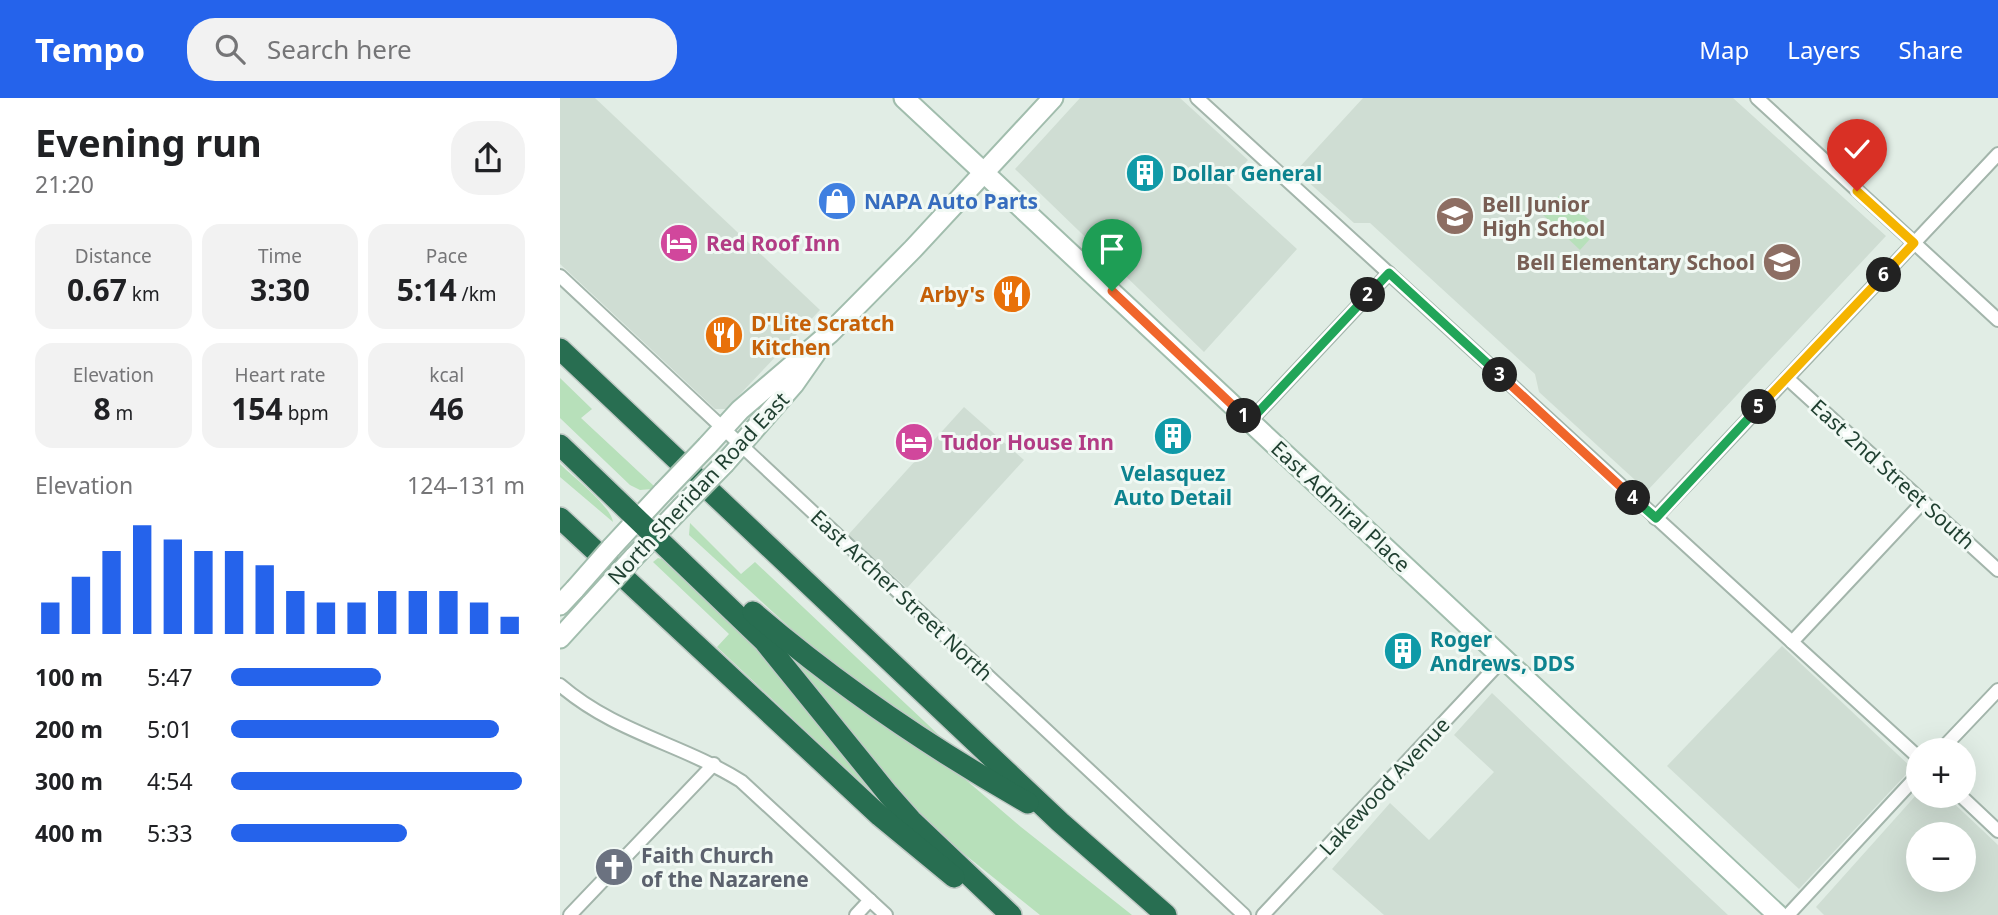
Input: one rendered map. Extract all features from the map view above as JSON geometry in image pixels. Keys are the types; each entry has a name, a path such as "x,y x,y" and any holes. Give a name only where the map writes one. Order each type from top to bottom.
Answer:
{"highway":[{"path":"560,349 1060,822 1166,915"},
{"path":"560,428 764,641 911,820 1011,915"},
{"path":"560,445 642,515"},
{"path":"560,518 880,816 929,858 1005,915"},
{"path":"658,532 810,659 960,764 1060,822"}],"main road":[{"name":"East Admiral Place","path":"904,98 1778,915"},
{"name":"North Sheridan Road East","path":"560,605 723,428 750,401 830,333 913,249 1053,98"},
{"name":"North Sheridan Road East","path":"560,638 741,445 794,384 830,333"}],"street":[{"path":"1197,98 1906,746"},
{"path":"1756,98 1998,320"},
{"path":"1656,518 1998,154"},
{"path":"1250,421 1389,273"},
{"name":"East Archer Street North","path":"560,276 1244,915"},
{"name":"East 2nd Street South","path":"1787,378 1998,570"},
{"path":"1792,642 1923,502"},
{"name":"Lakewood Avenue","path":"1264,915 1504,658"},
{"path":"560,685 607,719 714,764 741,781 886,915"},
{"path":"1952,738 1998,690"},
{"path":"570,915 714,764"},
{"path":"1788,915 1906,788"},
{"path":"1974,808 1998,831"},
{"path":"856,915 870,900"}],"shaded area":[{"path":"560,98 595,98 820,310 726,409 715,409 560,264"},
{"path":"1080,98 1180,98 1248,160 1226,184 1297,249 1204,352 1015,169"},
{"path":"1363,98 1733,98 1886,236 1647,491 1539,392 1535,374 1370,223 1354,223 1296,171"},
{"path":"964,407 1024,460 907,588 848,535"},
{"path":"1782,646 1906,762 1906,774 1799,889 1667,766"},
{"path":"1492,693 1728,915 1384,915 1332,869 1390,803 1429,840 1494,772 1454,735"},
{"path":"1906,806 1959,808 1974,822 1906,822 1906,892 1976,892 1976,824 1998,845 1998,915 1824,915 1816,907"}],"green space":[{"path":"1561,194 1599,229 1580,250 1542,214"},
{"path":"560,378 592,409 581,418 654,486 652,489 640,490 630,485 560,418"},
{"path":"560,464 599,500 613,522 560,477"},
{"path":"690,523 741,574 755,562 942,738 940,743 811,647 689,535"},
{"path":"658,558 669,561 770,660 883,796 878,799 717,647 729,634 653,562"},
{"path":"778,648 785,648 945,762 1021,827 1132,915 1040,915 933,829"}],"place":[{"name":"Dollar General","path":"1145,173"},
{"name":"NAPA Auto Parts","path":"837,201"},
{"name":"Bell Junior High School","path":"1455,216"},
{"name":"Red Roof Inn","path":"679,243"},
{"name":"Bell Elementary School","path":"1782,262"},
{"name":"Arby's","path":"1012,294"},
{"name":"D'Lite Scratch Kitchen","path":"724,335"},
{"name":"Velasquez Auto Detail","path":"1173,436"},
{"name":"Tudor House Inn","path":"914,442"},
{"name":"Roger Andrews, DDS","path":"1403,651"},
{"name":"Faith Church of the Nazarene","path":"614,867"}],"route":[{"path":"1112,291 1250,421 1389,273 1656,518 1914,243 1857,191"}]}
